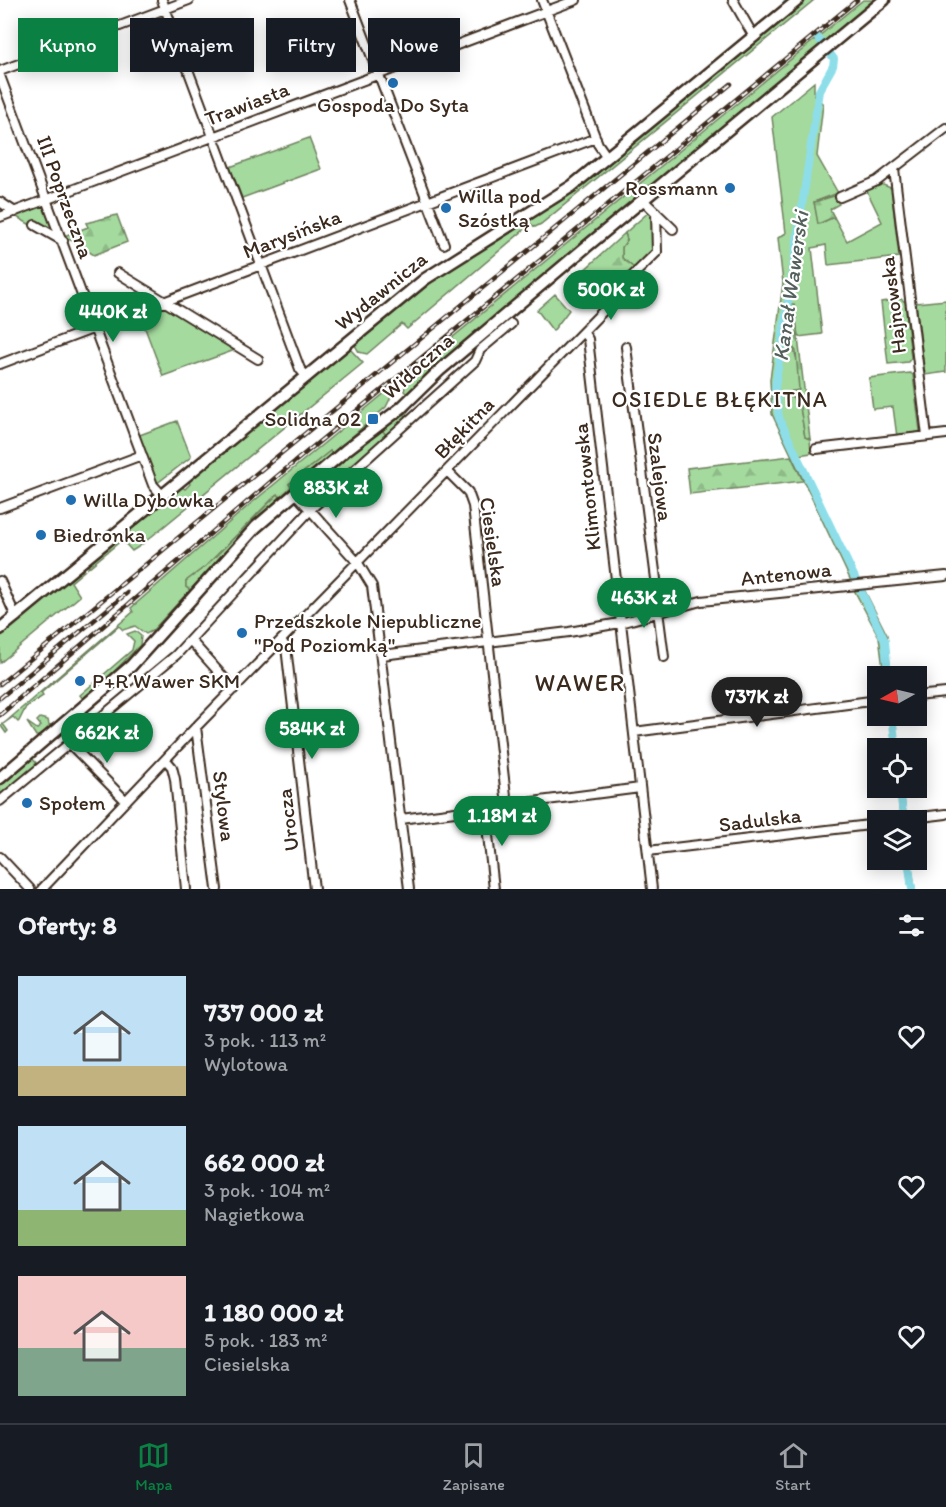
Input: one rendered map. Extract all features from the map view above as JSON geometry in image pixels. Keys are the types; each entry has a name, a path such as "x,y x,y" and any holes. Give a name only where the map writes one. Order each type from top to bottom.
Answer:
{"main road":[{"name":"Wydawnicza","path":"0,629 425,279 547,203 607,158 798,0"},
{"name":"Widoczna","path":"0,778 132,666 256,527 349,447 401,408 440,370 884,1"}],"street":[{"path":"162,0 300,369 307,377"},
{"path":"0,71 189,0"},
{"path":"350,0 444,244"},
{"path":"542,0 596,138 607,158"},
{"name":"Trawiasta","path":"0,217 576,0"},
{"path":"734,0 754,37"},
{"name":"III Poprzeczna","path":"0,76 153,484 163,496"},
{"path":"840,197 877,182 946,128"},
{"name":"Marysińska","path":"0,364 596,138"},
{"name":"Hajnowska","path":"894,169 927,436"},
{"path":"643,200 674,229"},
{"path":"0,202 15,212"},
{"name":"Błękitna","path":"42,889 196,727 282,642 611,303 616,292 657,252 656,212"},
{"path":"35,225 63,241"},
{"path":"118,273 258,359"},
{"name":"Widoczna","path":"0,801 190,641 311,509 475,361 480,350 511,324"},
{"name":"Klimontowska","path":"583,332 588,339 652,889"},
{"name":"Szalejowa","path":"626,347 664,657"},
{"path":"816,449 946,434"},
{"path":"0,508 142,455"},
{"name":"Ciesielska","path":"447,471 471,498 507,805"},
{"path":"296,493 358,563 372,586 409,888"},
{"name":"Antenowa","path":"382,655 488,643 620,623 708,600 946,576"},
{"path":"0,581 16,616"},
{"path":"190,641 234,689"},
{"name":"Urocza","path":"282,642 286,647 314,889"},
{"path":"927,695 946,693"},
{"path":"634,732 867,701"},
{"name":"Stylowa","path":"196,727 217,889"},
{"path":"70,744 126,801"},
{"path":"166,760 172,767 175,779 186,889"},
{"path":"401,819 640,788"},
{"path":"484,808 494,889"},
{"path":"927,816 946,814"},
{"name":"Sadulska","path":"648,851 867,825"},
{"path":"0,857 30,889"}],"green space":[{"path":"807,0 814,0 541,224 535,227 531,224 407,329 402,324 367,354 359,352 355,345 444,272 567,197"},
{"path":"863,0 877,0 408,395 404,391 406,383 433,361 430,356"},
{"path":"814,82 814,95 823,104 817,156 838,193 814,202 819,224 834,217 847,241 882,222 866,189 878,183 891,188 899,257 828,265 826,245 812,248 822,334 798,337 794,304 792,344 798,363 799,390 789,392 799,400 805,437 810,439 811,453 798,455 858,578 850,579 772,414 770,380 783,283 778,238 786,233 772,117"},
{"path":"309,138 321,169 242,198 230,167"},
{"path":"834,196 839,204 830,209 834,217 818,224 814,202"},
{"path":"46,204 56,234 34,227 15,216"},
{"path":"650,211 655,249 634,268 622,258 622,247 627,240 625,233"},
{"path":"117,215 127,242 94,255 64,236 88,227 86,223"},
{"path":"625,233 627,240 622,247 622,258 634,268 600,305 580,274"},
{"path":"555,294 569,310 553,331 537,310"},
{"path":"901,299 905,302 911,358 908,362 888,364 881,302"},
{"path":"946,300 946,372 925,375 916,303"},
{"path":"790,304 794,304 810,439 805,437 799,401 790,397 789,392 799,390 796,351 786,339"},
{"path":"163,306 235,350 163,376 140,315"},
{"path":"350,349 363,363 140,546 132,551 122,540 88,568 89,564 182,487 185,489 190,484 189,481"},
{"path":"910,373 913,375 920,431 917,435 897,437 893,407 873,409 869,378"},
{"path":"386,392 391,397 386,407 332,454 330,451 289,484 291,487 280,497 277,494 206,566 186,581 186,587 190,590 152,631 146,634 135,626 123,630 119,626 41,693 43,696 26,707 18,722 13,717 5,723 133,612 131,608 248,506"},
{"path":"411,407 405,415 407,417 386,435 382,430"},
{"path":"177,421 191,457 156,484 137,436"},
{"path":"382,430 386,435 315,501 307,500 304,491 354,448"},
{"path":"330,451 332,454 291,487 289,484"},
{"path":"791,456 803,481 690,494 687,468"},
{"path":"278,494 280,497 190,590 186,587 186,581 206,566"},
{"path":"80,571 84,571 71,582 80,596 0,663 0,637"},
{"path":"864,589 887,635 890,666 883,666 879,637 854,590"},
{"path":"135,631 141,636 140,645 96,690 41,736 36,736 27,722 37,729 41,726 37,721 40,718 48,720 49,725 54,724 83,699 80,695 132,650 134,641 127,634"},
{"path":"3,724 8,731 6,733 1,726"},
{"path":"891,726 895,726 897,738 892,738"},
{"path":"31,757 38,765 0,797 0,783"},
{"path":"898,798 904,798 905,810 899,810"},
{"path":"907,870 912,870 915,889 909,889"}],"waterway":[{"name":"Kanał Wawerski","path":"817,37 823,44"},
{"name":"Kanał Wawerski","path":"829,52 834,59 833,66 819,91 775,388 779,418 856,580"},
{"name":"Kanał Wawerski","path":"861,591 885,641 887,666"},
{"name":"Kanał Wawerski","path":"893,726 895,738"},
{"name":"Kanał Wawerski","path":"901,798 902,810"},
{"name":"Kanał Wawerski","path":"909,870 912,889"}],"railway":[{"path":"0,715 275,478 857,0"},
{"path":"0,684 731,84"},
{"path":"0,698 127,593"}],"place":[{"name":"Gospoda Do Syta","path":"393,83"},
{"name":"Rossmann","path":"730,188"},
{"name":"Willa pod Szóstką","path":"446,208"},
{"name":"Solidna 02","path":"373,419"},
{"name":"Willa Dybówka","path":"71,500"},
{"name":"Biedronka","path":"41,535"},
{"name":"Przedszkole Niepubliczne \"Pod Poziomką\"","path":"242,633"},
{"name":"P+R Wawer SKM","path":"80,681"},
{"name":"Społem","path":"27,803"}],"district":[{"name":"OSIEDLE BŁĘKITNA","path":"720,399"},
{"name":"WAWER","path":"580,683"}]}
